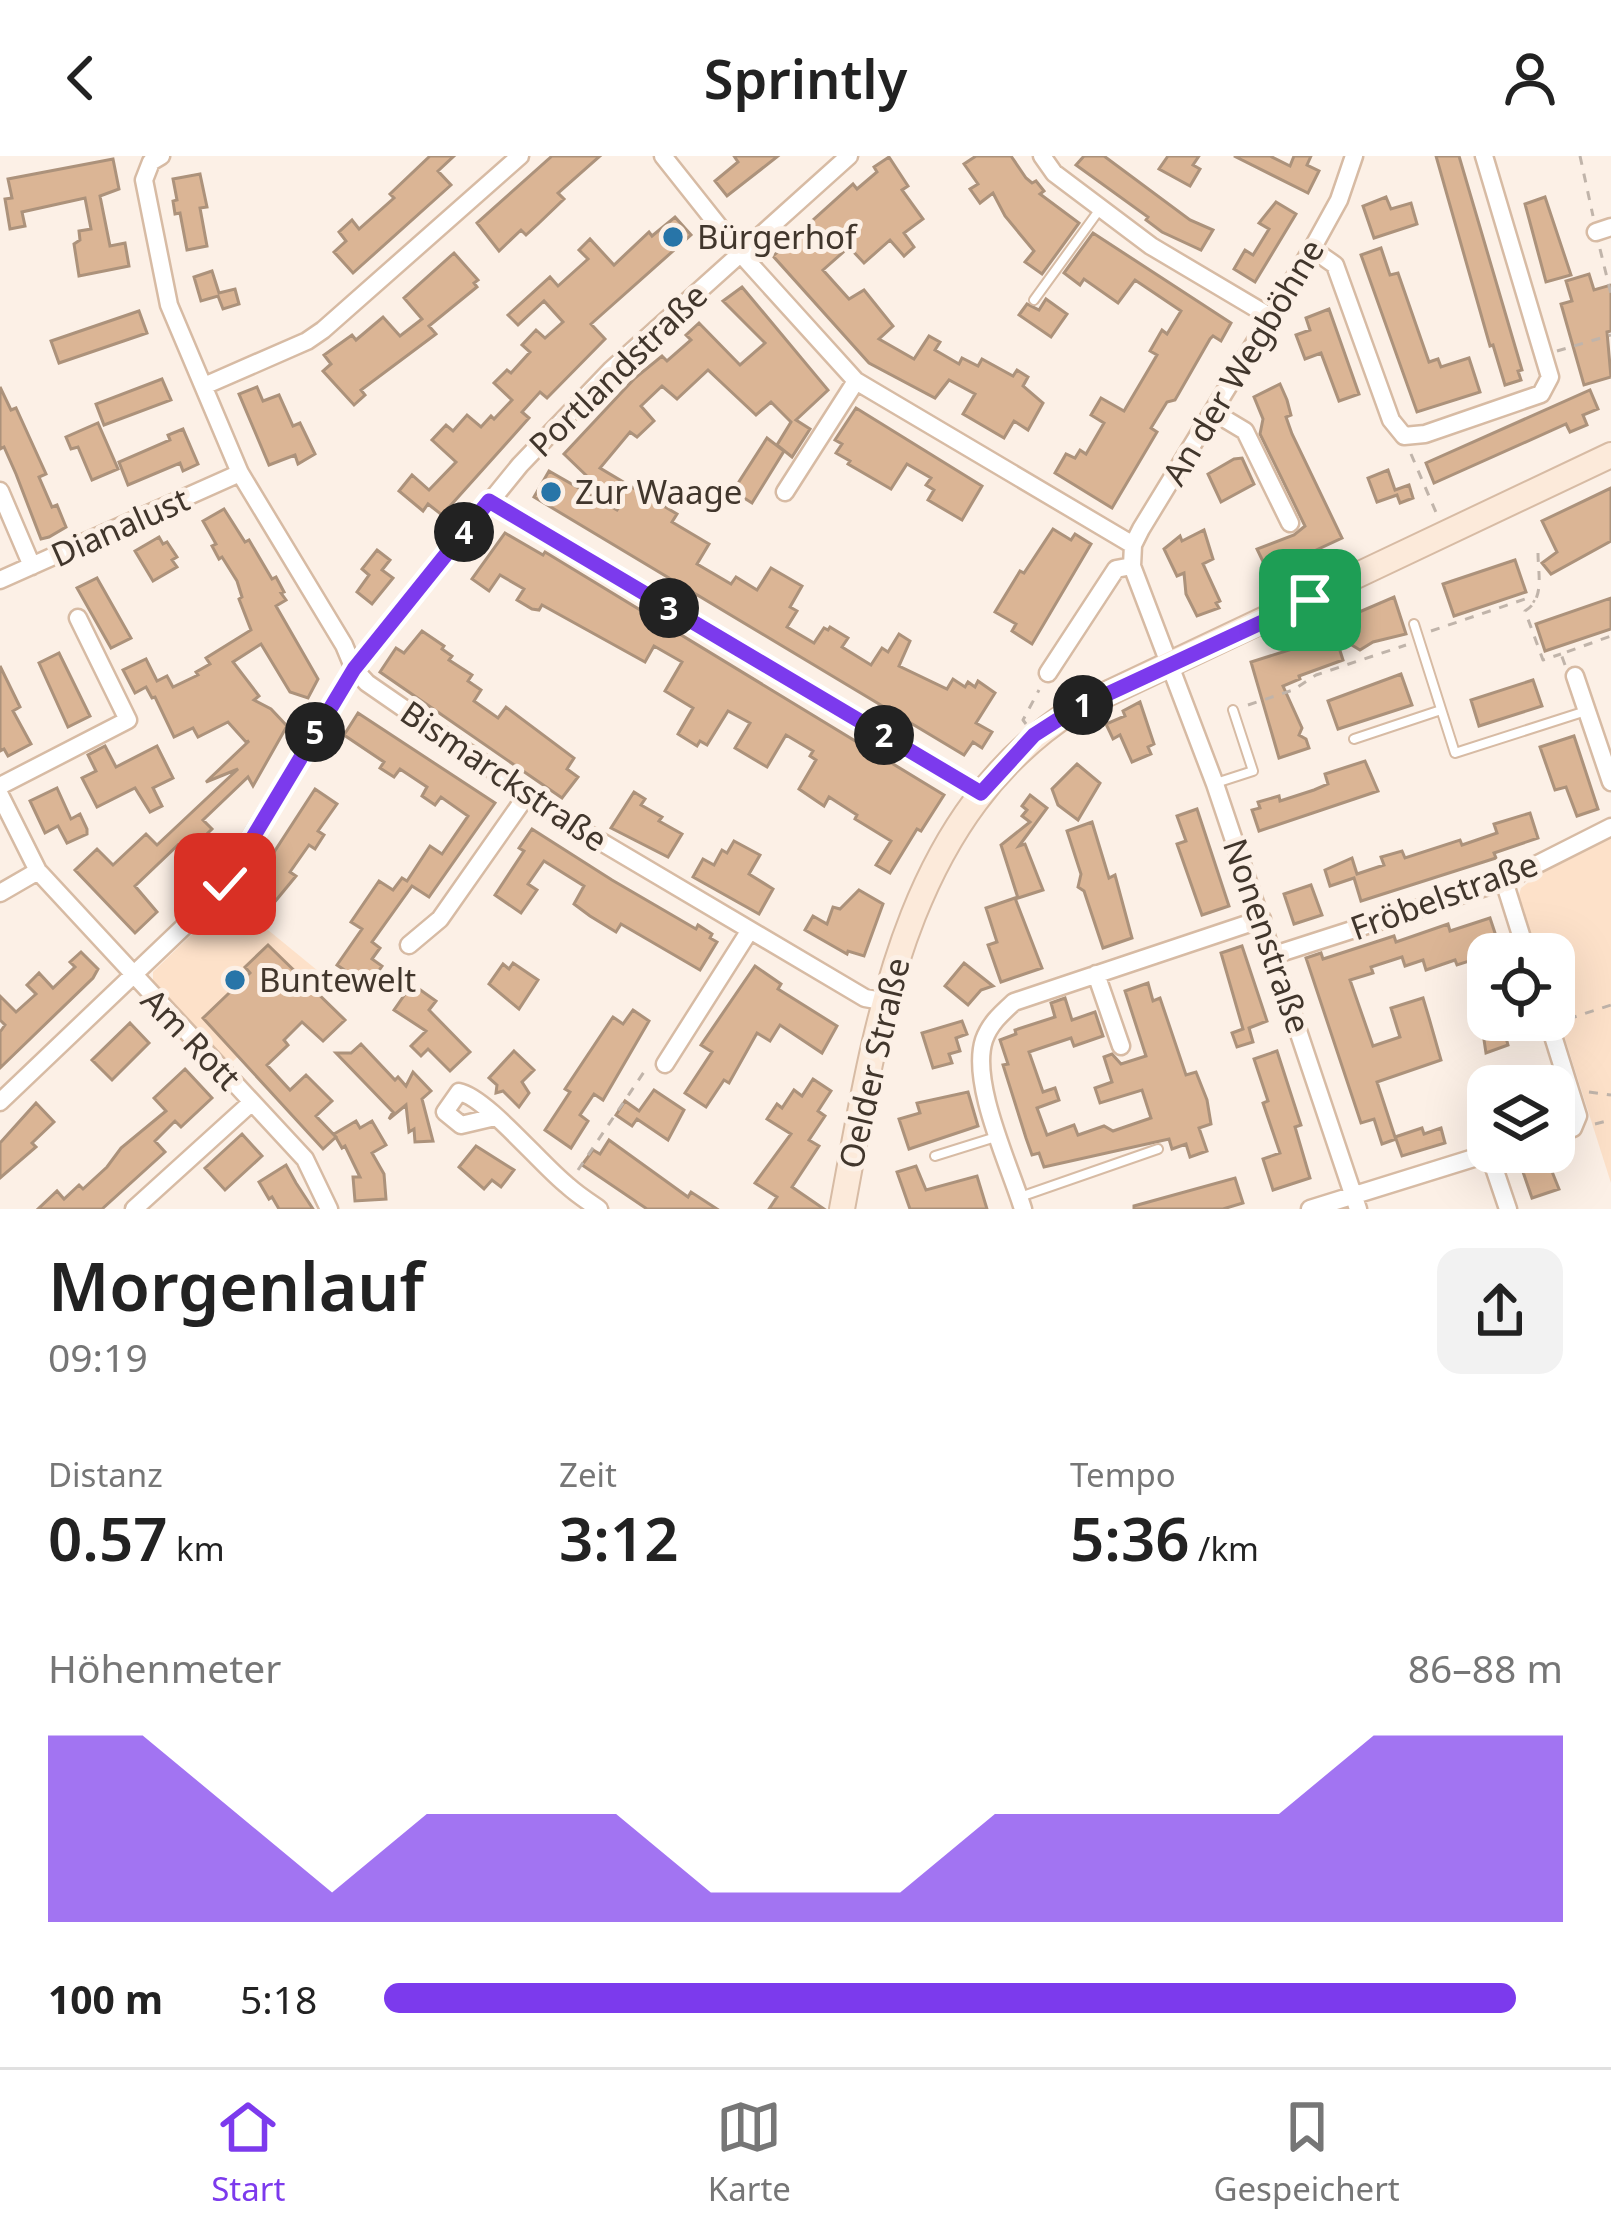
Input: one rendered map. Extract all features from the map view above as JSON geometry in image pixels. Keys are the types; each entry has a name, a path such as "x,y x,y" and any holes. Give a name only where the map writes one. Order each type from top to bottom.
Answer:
{"street":[{"name":"Bismarckstraße","path":"161,156 151,162 144,180 169,305 240,473 344,644 354,669 367,683 527,795 865,998 882,1001"},
{"path":"204,386 307,341 520,156"},
{"path":"664,156 740,253 856,380 1133,545"},
{"name":"Portlandstraße","path":"0,1102 225,884 354,669 489,501 611,370 850,156"},
{"path":"1042,156 1054,173 1151,246 1269,316"},
{"name":"An der Wegböhne","path":"1172,665 1145,607 1132,566 1133,545 1312,248 1339,200 1354,156"},
{"path":"1312,248 1335,266 1391,420 1403,436 1426,434 1541,394 1550,377 1484,156"},
{"path":"784,491 856,380"},
{"path":"1214,413 1245,431 1290,523"},
{"name":"Oelder Straße","path":"842,1209 882,1001 922,894 981,793 1034,735 1073,710 1611,455"},
{"name":"Dianalust","path":"0,580 240,473"},
{"path":"0,491 32,566"},
{"path":"489,501 981,793"},
{"path":"1048,673 1116,569 1132,566"},
{"path":"0,786 128,720 78,619"},
{"name":"Nonenstraße","path":"1172,665 1356,1202"},
{"path":"1576,676 1611,782"},
{"name":"Am Rott","path":"0,795 38,871 304,1159 328,1209"},
{"path":"409,945 440,920 527,795"},
{"name":"Fröbelstraße","path":"1274,956 1504,881 1611,827"},
{"path":"0,893 38,871"},
{"path":"1504,881 1520,933"},
{"path":"1022,1203 981,1069 986,1035 995,1019 1014,1002 1262,919"},
{"path":"665,1064 751,930"},
{"path":"1096,974 1121,1046"},
{"name":"Am Rott","path":"134,1209 252,1102"},
{"path":"495,1117 567,1186 599,1209"},
{"path":"1310,1209 1356,1202 1467,1162"},
{"path":"1497,1173 1508,1209"}],"lane":[{"path":"1034,300 1101,208"},
{"path":"1414,624 1455,754 1587,711"},
{"path":"1215,784 1253,771 1233,710"},
{"path":"1354,739 1441,710"},
{"path":"934,1156 1000,1136"},
{"path":"1022,1203 1158,1149"}],"path":[{"path":"1544,355 1611,335"},
{"path":"1403,436 1447,535"},
{"path":"1537,603 1538,553"},
{"path":"1233,710 1528,598 1537,603"},
{"path":"1537,603 1525,611 1543,660 1611,636"},
{"path":"1561,654 1568,673 1576,676"},
{"path":"1034,735 1023,720 1048,673"},
{"path":"1575,1015 1611,1006"},
{"path":"567,1186 644,1070 665,1064"},
{"path":"1575,1095 1611,1095"},
{"path":"1591,1125 1611,1120"}],"shaded area":[{"path":"1611,836 1611,1183 1566,1041 1575,1041 1575,933 1530,933 1518,899 1521,888"},
{"name":"Buntewelt","path":"229,898 323,975 229,1065 153,986 153,972"}],"building":[{"path":"430,156 454,156 438,171 451,185 353,273 334,252 346,241 339,232 352,220 359,229"},
{"path":"552,156 600,156 558,193 564,199 538,224 526,235 521,230 499,251 477,223"},
{"path":"734,156 778,156 727,196 715,181 738,162"},
{"path":"976,156 1011,156 1026,178 1044,191 1040,194 1079,223 1042,274 1025,262 1034,251 993,193 980,203 970,189 978,184 964,164"},
{"path":"1084,156 1104,156 1190,220 1213,230 1201,250 1162,232 1076,165"},
{"path":"1168,156 1199,156 1193,165 1200,169 1190,186 1159,169"},
{"path":"1234,156 1270,156 1290,166 1294,156 1311,156 1307,165 1319,171 1308,193"},
{"path":"1436,156 1459,156 1522,370 1518,371 1521,380 1505,385 1490,346"},
{"path":"889,157 908,186 902,190 923,219 904,233 914,247 904,256 890,240 864,263 849,247 823,270 849,299 864,290 893,326 879,339 914,359 929,336 940,342 935,350 959,364 962,358 978,366 982,359 1013,376 1017,370 1028,377 1023,386 1043,403 1028,430 1014,421 1004,438 963,414 975,394 949,380 935,398 869,363 773,256 853,184 857,189 877,172 874,167"},
{"path":"113,159 119,189 100,196 110,246 125,243 129,266 79,276 74,244 80,240 79,231 91,229 85,198 22,212 25,226 10,229 5,199 12,198 8,179"},
{"path":"200,174 207,207 200,208 207,246 187,250 180,213 175,214 173,179"},
{"path":"1386,197 1391,209 1411,203 1417,224 1374,238 1363,206"},
{"path":"1545,197 1571,275 1546,282 1525,204"},
{"path":"1276,202 1296,214 1255,282 1234,269 1245,250 1253,255 1269,229 1259,223"},
{"path":"675,217 691,235 591,324 605,339 547,398 540,392 522,412 529,418 442,515 428,504 423,511 399,491 412,475 429,490 456,462 432,440 446,425 453,431 467,415 481,427 491,416 494,419 512,400 494,383 530,352 522,345 536,330 545,338 563,322 544,301 518,325 508,315 550,277 558,286 588,259 579,250 590,239 614,265 649,232 652,236"},
{"path":"1093,233 1231,323 1221,341 1210,339 1175,400 1167,402 1151,428 1157,432 1112,508 1055,473 1066,454 1075,458 1080,450 1086,454 1104,423 1091,415 1101,398 1124,411 1157,355 1150,351 1181,311 1135,280 1118,303 1084,279 1080,285 1064,273"},
{"path":"1381,248 1390,275 1398,273 1429,362 1438,359 1441,367 1469,358 1480,392 1417,412 1361,255"},
{"path":"454,253 478,280 477,287 429,326 436,334 361,390 365,395 354,405 323,371 331,364 324,355 352,335 356,340 383,317 400,336 422,319 404,298"},
{"path":"212,271 219,293 235,289 239,304 223,309 218,296 201,301 194,277"},
{"path":"1589,274 1594,290 1611,285 1611,331 1607,332 1611,377 1584,385 1561,304 1572,301 1566,281"},
{"path":"742,287 828,390 796,420 810,429 792,457 777,445 791,422 771,402 756,415 708,370 677,399 662,386 641,406 654,421 637,437 630,432 600,468 677,514 672,522 709,544 697,564 731,584 736,577 757,590 771,568 802,586 790,607 797,611 787,627 814,643 830,627 848,638 842,647 871,665 882,648 888,652 899,634 910,641 899,666 947,689 953,679 965,687 968,682 975,687 978,681 995,693 976,723 992,732 982,748 973,742 964,755 534,497 549,471 617,510 564,454 635,378 662,356 667,361 691,340 686,335 699,323 740,365 765,343 723,301"},
{"path":"1046,299 1067,314 1051,337 1019,315 1027,304 1039,310"},
{"path":"1329,309 1359,394 1339,401 1321,353 1305,359 1296,335 1310,330 1306,318"},
{"path":"139,311 147,333 59,363 51,341"},
{"path":"162,379 171,400 104,425 96,404"},
{"path":"1280,384 1292,434 1342,538 1310,553 1315,563 1296,576 1290,562 1268,572 1257,549 1305,526 1260,434 1263,419 1254,397"},
{"path":"0,387 11,410 16,408 46,474 39,477 66,527 49,537 41,539 4,447 0,449"},
{"path":"257,387 263,401 279,395 293,426 300,423 315,454 298,464 295,455 269,465 239,394"},
{"path":"1590,390 1598,409 1583,415 1587,425 1570,432 1566,424 1434,483 1426,463"},
{"path":"856,408 982,486 962,520 928,500 934,490 926,485 931,478 907,464 891,489 836,453 842,444 835,440"},
{"path":"98,423 118,469 92,480 78,447 71,449 66,437"},
{"path":"183,429 198,464 183,471 180,463 128,485 119,462 170,440 168,435"},
{"path":"767,438 784,451 752,503 733,491"},
{"path":"1242,458 1254,484 1221,502 1208,474"},
{"path":"1388,470 1395,490 1409,485 1413,498 1400,503 1397,495 1377,502 1368,478"},
{"path":"1611,488 1611,541 1551,574 1542,563 1557,552 1542,521"},
{"path":"224,509 272,579 276,577 286,600 276,606 318,679 308,698 290,692 261,644 233,662 259,696 254,700 287,726 253,786 248,777 203,820 212,829 186,854 178,845 135,886 157,912 135,933 75,870 97,849 113,865 146,834 157,845 238,769 206,782 249,741 228,722 198,737 193,728 174,737 155,697 146,687 135,693 123,670 146,659 157,681 167,676 173,687 198,675 210,664 206,658 251,630 237,581 219,559 203,521"},
{"path":"1053,529 1071,540 1075,534 1091,544 1032,644 1012,631 1016,624 995,612"},
{"path":"1204,530 1213,559 1203,564 1220,601 1216,603 1219,608 1197,616 1186,594 1184,573 1177,576 1164,549 1180,536 1182,541"},
{"path":"505,533 545,552 944,795 890,873 876,865 891,841 829,797 824,806 799,789 816,760 810,756 813,751 786,735 767,767 735,748 750,723 728,711 707,745 700,741 697,746 678,734 693,708 665,691 682,662 654,646 645,662 542,605 532,609 517,600 524,589 500,575 489,591 472,579"},
{"path":"159,537 177,557 172,560 177,567 153,581 135,551"},
{"path":"377,550 390,560 382,570 393,578 372,604 357,592 369,575 362,569"},
{"path":"1515,560 1526,592 1454,616 1443,584"},
{"path":"97,578 131,638 111,648 77,588"},
{"path":"1394,597 1406,634 1360,650 1335,635 1343,660 1283,686 1302,728 1299,735 1309,748 1279,758 1251,662 1349,625 1342,602 1357,613"},
{"path":"1611,598 1611,629 1545,651 1536,624"},
{"path":"422,631 444,646 452,656 449,660 472,675 468,681 481,690 474,701 498,718 506,707 574,758 567,769 578,777 562,798 380,672 396,648 404,653"},
{"path":"59,653 90,716 68,727 39,663"},
{"path":"0,666 20,707 13,711 31,744 8,756 4,749 0,751"},
{"path":"1401,674 1412,705 1338,729 1328,701"},
{"path":"1533,680 1542,706 1479,726 1471,700"},
{"path":"1140,702 1154,744 1148,747 1151,754 1132,762 1120,735 1113,739 1106,724 1125,716 1123,711"},
{"path":"358,713 495,803 429,897 412,886 372,942 380,948 372,959 382,966 368,986 337,965 362,929 351,922 379,881 393,890 402,878 407,881 430,846 442,854 468,816 441,797 435,805 422,796 427,787 400,769 394,777 380,768 384,762 344,735"},
{"path":"1574,736 1598,809 1577,816 1566,787 1555,790 1540,747"},
{"path":"105,746 116,767 157,746 173,778 153,788 162,806 150,812 135,788 97,807 82,778 96,771 88,755"},
{"path":"1365,761 1378,791 1259,831 1252,810 1260,808 1258,802 1279,796 1280,801 1314,790 1328,784 1325,774"},
{"path":"1077,764 1100,783 1078,820 1058,805 1052,789"},
{"path":"57,788 71,819 80,814 87,829 87,834 67,843 58,826 45,833 30,801"},
{"path":"315,789 337,804 318,831 324,835 315,849 309,845 290,872 296,876 264,915 243,900"},
{"path":"634,792 645,799 641,805 662,817 659,821 682,834 668,857 611,828"},
{"path":"1030,795 1047,808 1019,846 1025,844 1043,890 1018,898 1001,845 1030,822 1022,816 1027,810 1022,806"},
{"path":"1197,809 1229,906 1202,915 1177,844 1186,841 1177,816"},
{"path":"1530,813 1538,838 1494,853 1496,858 1361,901 1354,878 1330,886 1325,870 1352,858 1357,874 1384,865 1381,857 1402,851 1405,858 1460,840 1462,845 1497,833 1494,824"},
{"path":"1092,822 1109,878 1115,875 1132,938 1103,948 1084,891 1078,887 1081,874 1067,831"},
{"path":"532,829 696,929 698,925 712,934 710,938 717,942 700,970 621,924 616,932 590,916 574,904 584,886 544,861 528,884 537,890 521,913 495,895 524,851 519,848"},
{"path":"734,841 760,855 749,874 773,889 759,914 693,877 703,859 714,865"},
{"path":"1311,885 1322,915 1294,924 1284,894"},
{"path":"859,890 883,904 864,956 847,954 805,930 813,916 827,924 833,907 840,909"},
{"path":"1015,898 1042,968 1001,982 988,945 997,942 986,908"},
{"path":"1490,918 1495,933 1467,933 1467,962 1457,965 1455,960 1426,970 1423,960 1405,966 1402,957 1350,980 1373,1046 1400,1037 1391,1008 1423,998 1429,1018 1441,1060 1377,1082 1395,1137 1422,1128 1424,1134 1441,1128 1445,1143 1402,1156 1396,1139 1382,1144 1374,1119 1361,1123 1306,958 1321,953 1323,959 1394,936 1396,942 1448,924 1450,931"},
{"path":"268,945 345,1020 323,1041 302,1022 284,1040 288,1045 267,1065 290,1090 306,1075 332,1101 316,1116 336,1137 323,1149 203,1018 250,973 245,967"},
{"path":"1242,946 1267,1021 1249,1028 1253,1042 1237,1047 1232,1033 1243,1029 1221,953"},
{"path":"81,952 98,969 93,978 0,1068 0,1032 5,1025 0,1020 0,996 16,1012 36,994 27,985 39,973 53,988 75,967 70,962"},
{"path":"513,963 538,980 519,1009 489,984 503,964 509,969"},
{"path":"964,963 993,986 981,990 968,1005 945,986"},
{"path":"755,966 781,984 778,989 837,1026 822,1053 780,1025 770,1041 757,1033 729,1083 724,1080 706,1107 685,1093 712,1052 701,1045"},
{"path":"1148,983 1153,1001 1160,998 1186,1075 1196,1072 1207,1100 1211,1124 1199,1128 1207,1151 1190,1157 1186,1144 1172,1149 1169,1139 1044,1167 1039,1153 1032,1155 1026,1138 1000,1040 1055,1017 1051,1003 1065,998 1072,1020 1095,1012 1103,1036 1074,1046 1071,1038 1029,1052 1043,1092 1055,1088 1059,1100 1037,1108 1047,1135 1074,1125 1078,1135 1104,1126 1113,1131 1151,1118 1142,1090 1100,1103 1095,1088 1112,1082 1104,1057 1112,1054 1121,1064 1146,1056 1125,991"},
{"path":"412,984 436,1001 429,1010 470,1052 450,1071 428,1049 421,1056 411,1046 426,1031 394,1010"},
{"path":"633,1010 649,1021 603,1100 594,1094 580,1115 588,1121 571,1148 545,1130 570,1092 565,1089 613,1017 623,1024"},
{"path":"962,1021 967,1034 956,1038 960,1051 949,1054 952,1063 933,1068 922,1033"},
{"path":"130,1023 149,1043 112,1080 92,1060"},
{"path":"1484,1041 1507,1041 1508,1045 1486,1053"},
{"path":"361,1044 395,1080 398,1077 406,1086 413,1072 431,1091 422,1099 433,1141 415,1142 406,1105 389,1119 393,1112 336,1053 351,1053"},
{"path":"514,1051 534,1070 522,1082 529,1093 519,1107 503,1091 496,1093 497,1085 489,1078"},
{"path":"1277,1051 1301,1125 1295,1127 1310,1178 1273,1190 1263,1159 1280,1153 1254,1059"},
{"path":"185,1069 212,1098 181,1127 175,1121 155,1141 165,1152 102,1209 38,1209 57,1191 64,1199 79,1185 83,1189 121,1148 166,1111 154,1098"},
{"path":"813,1079 831,1091 818,1111 825,1116 809,1140 819,1146 792,1187 824,1209 769,1209 777,1197 755,1183 791,1134 767,1119 794,1090 802,1096"},
{"path":"654,1090 684,1110 668,1140 637,1119 632,1126 616,1115 625,1101 639,1111"},
{"path":"968,1092 978,1126 909,1149 899,1119 920,1113 917,1103"},
{"path":"36,1103 54,1122 32,1143 36,1147 0,1178 0,1143"},
{"path":"356,1121 360,1128 372,1121 386,1145 372,1153 384,1174 386,1199 355,1201 353,1177 360,1177 334,1134"},
{"path":"242,1134 262,1156 225,1190 205,1168"},
{"path":"609,1140 688,1197 691,1192 717,1209 647,1209 582,1165 593,1150 600,1154"},
{"path":"476,1146 514,1170 501,1187 492,1180 484,1189 459,1167"},
{"path":"286,1165 313,1209 279,1209 269,1199 259,1182"},
{"path":"916,1166 926,1190 977,1176 987,1209 910,1209 897,1172"},
{"path":"1523,1173 1553,1173 1559,1189 1532,1198"},
{"path":"1235,1178 1243,1203 1223,1209 1134,1209 1134,1206"}],"place":[{"name":"Bürgerhof","path":"673,237"},
{"name":"Zur Waage","path":"551,492"},
{"name":"Buntewelt","path":"235,980"}],"route":[{"path":"225,884 354,669 489,501 981,793 1034,735 1073,710 1310,600"}]}
